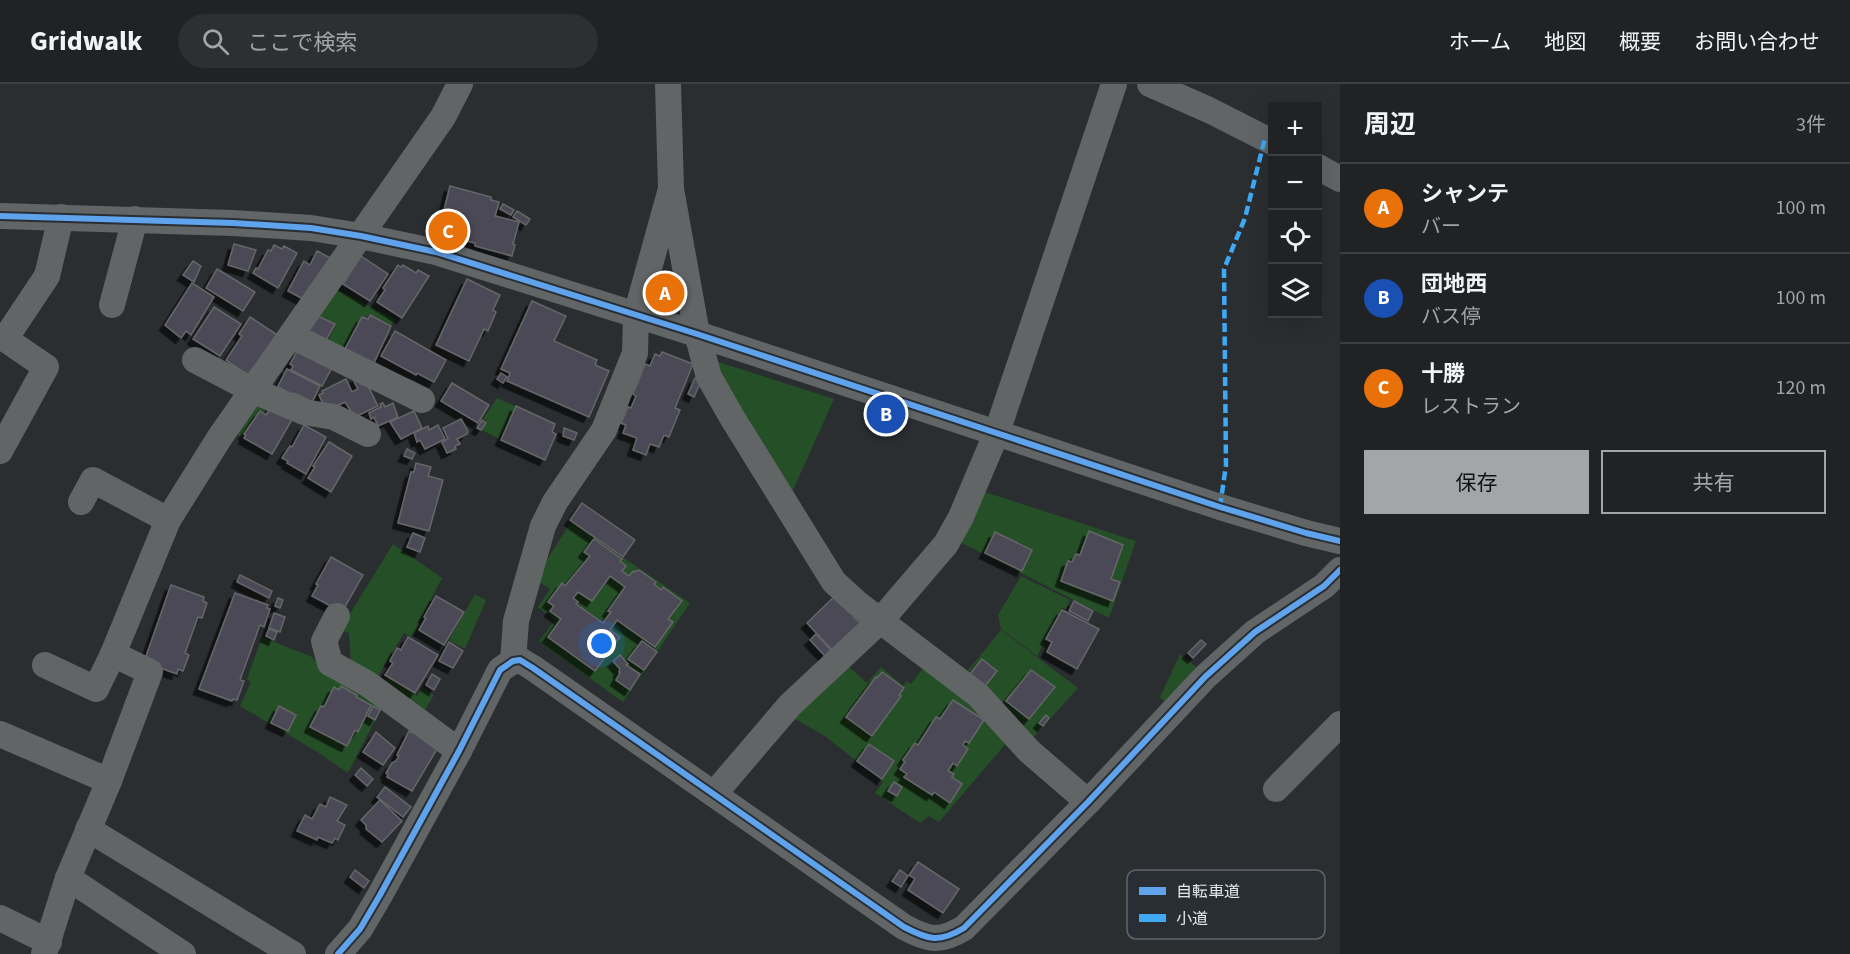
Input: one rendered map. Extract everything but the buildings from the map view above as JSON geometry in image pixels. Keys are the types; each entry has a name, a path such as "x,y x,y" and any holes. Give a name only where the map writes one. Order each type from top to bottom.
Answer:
{"street":[{"path":"45,664 96,689 113,654 168,520 219,437 292,336 443,117 460,84"},
{"path":"668,84 672,189 697,334 713,386 834,582 857,603 978,695 1029,751 1088,802"},
{"path":"714,794 790,705 881,620 946,544 975,488 997,432 1114,84"},
{"path":"1150,84 1268,140"},
{"path":"1322,170 1340,179"},
{"path":"513,661 516,621 543,526 555,502 604,430 634,353 636,315 672,189"},
{"path":"0,216 135,219 312,228 436,252 697,334 1220,507 1340,541"},
{"path":"0,450 46,367 5,339 47,276 61,217"},
{"path":"112,305 135,219"},
{"path":"292,336 422,400"},
{"path":"195,360 252,390 304,412 334,417 368,434"},
{"path":"81,502 93,480 168,520"},
{"path":"338,954 360,929 459,751 501,670 513,661 525,662 904,927 925,938 941,939 964,928 1231,652 1256,632 1324,586 1340,570"},
{"path":"337,616 324,641 330,663 368,684 459,751"},
{"path":"0,918 47,948 68,878 150,672 113,654"},
{"path":"1276,789 1340,724"},
{"path":"0,734 108,781"},
{"path":"88,829 293,954"},
{"path":"68,878 183,954"}],"green space":[{"path":"334,288 395,319 391,325 369,314 367,317 362,316 342,350 327,343 336,324 317,314"},
{"path":"712,360 834,399 793,490 777,482"},
{"path":"497,398 515,406 499,439 482,430 487,422 483,419"},
{"path":"271,404 266,413 259,410 241,437 232,432 249,406"},
{"path":"982,491 1136,541 1109,618 956,540"},
{"path":"571,522 690,603 623,702 541,643 540,640 555,620 538,607 550,589 538,581 541,569"},
{"path":"393,544 442,578 411,637 404,633 375,681 351,667 349,633 340,630"},
{"path":"1021,576 1070,600 1066,609 1062,608 1037,656 1001,629 998,615"},
{"path":"475,594 486,600 465,649 449,640"},
{"path":"1001,630 1078,688 1029,742 965,674"},
{"path":"262,637 312,657 319,664 384,703 348,773 240,706 251,682 247,679"},
{"path":"1180,654 1196,667 1165,702 1160,697"},
{"path":"848,666 867,683 881,667 903,686 907,681 911,684 924,667 967,696 1008,741 939,822 929,816 920,823 875,793 883,782 825,736 793,718"},
{"path":"389,678 417,696 422,687 434,695 423,713 383,688"}],"marked path":[{"path":"1220,507 1226,465 1224,269 1245,218 1265,138"}],"cycle path":[{"path":"0,216 233,223 311,228 436,252 697,334 1220,507 1340,541"},
{"path":"338,954 360,929 380,895 459,751 500,670 513,661 520,660 533,668 904,927 920,935 941,938 964,928 1088,802 1205,677 1255,632 1324,586 1340,570"}],"place":[{"name":"十勝","path":"448,231"},
{"name":"シャンテ","path":"665,293"},
{"name":"団地西","path":"886,414"}]}
